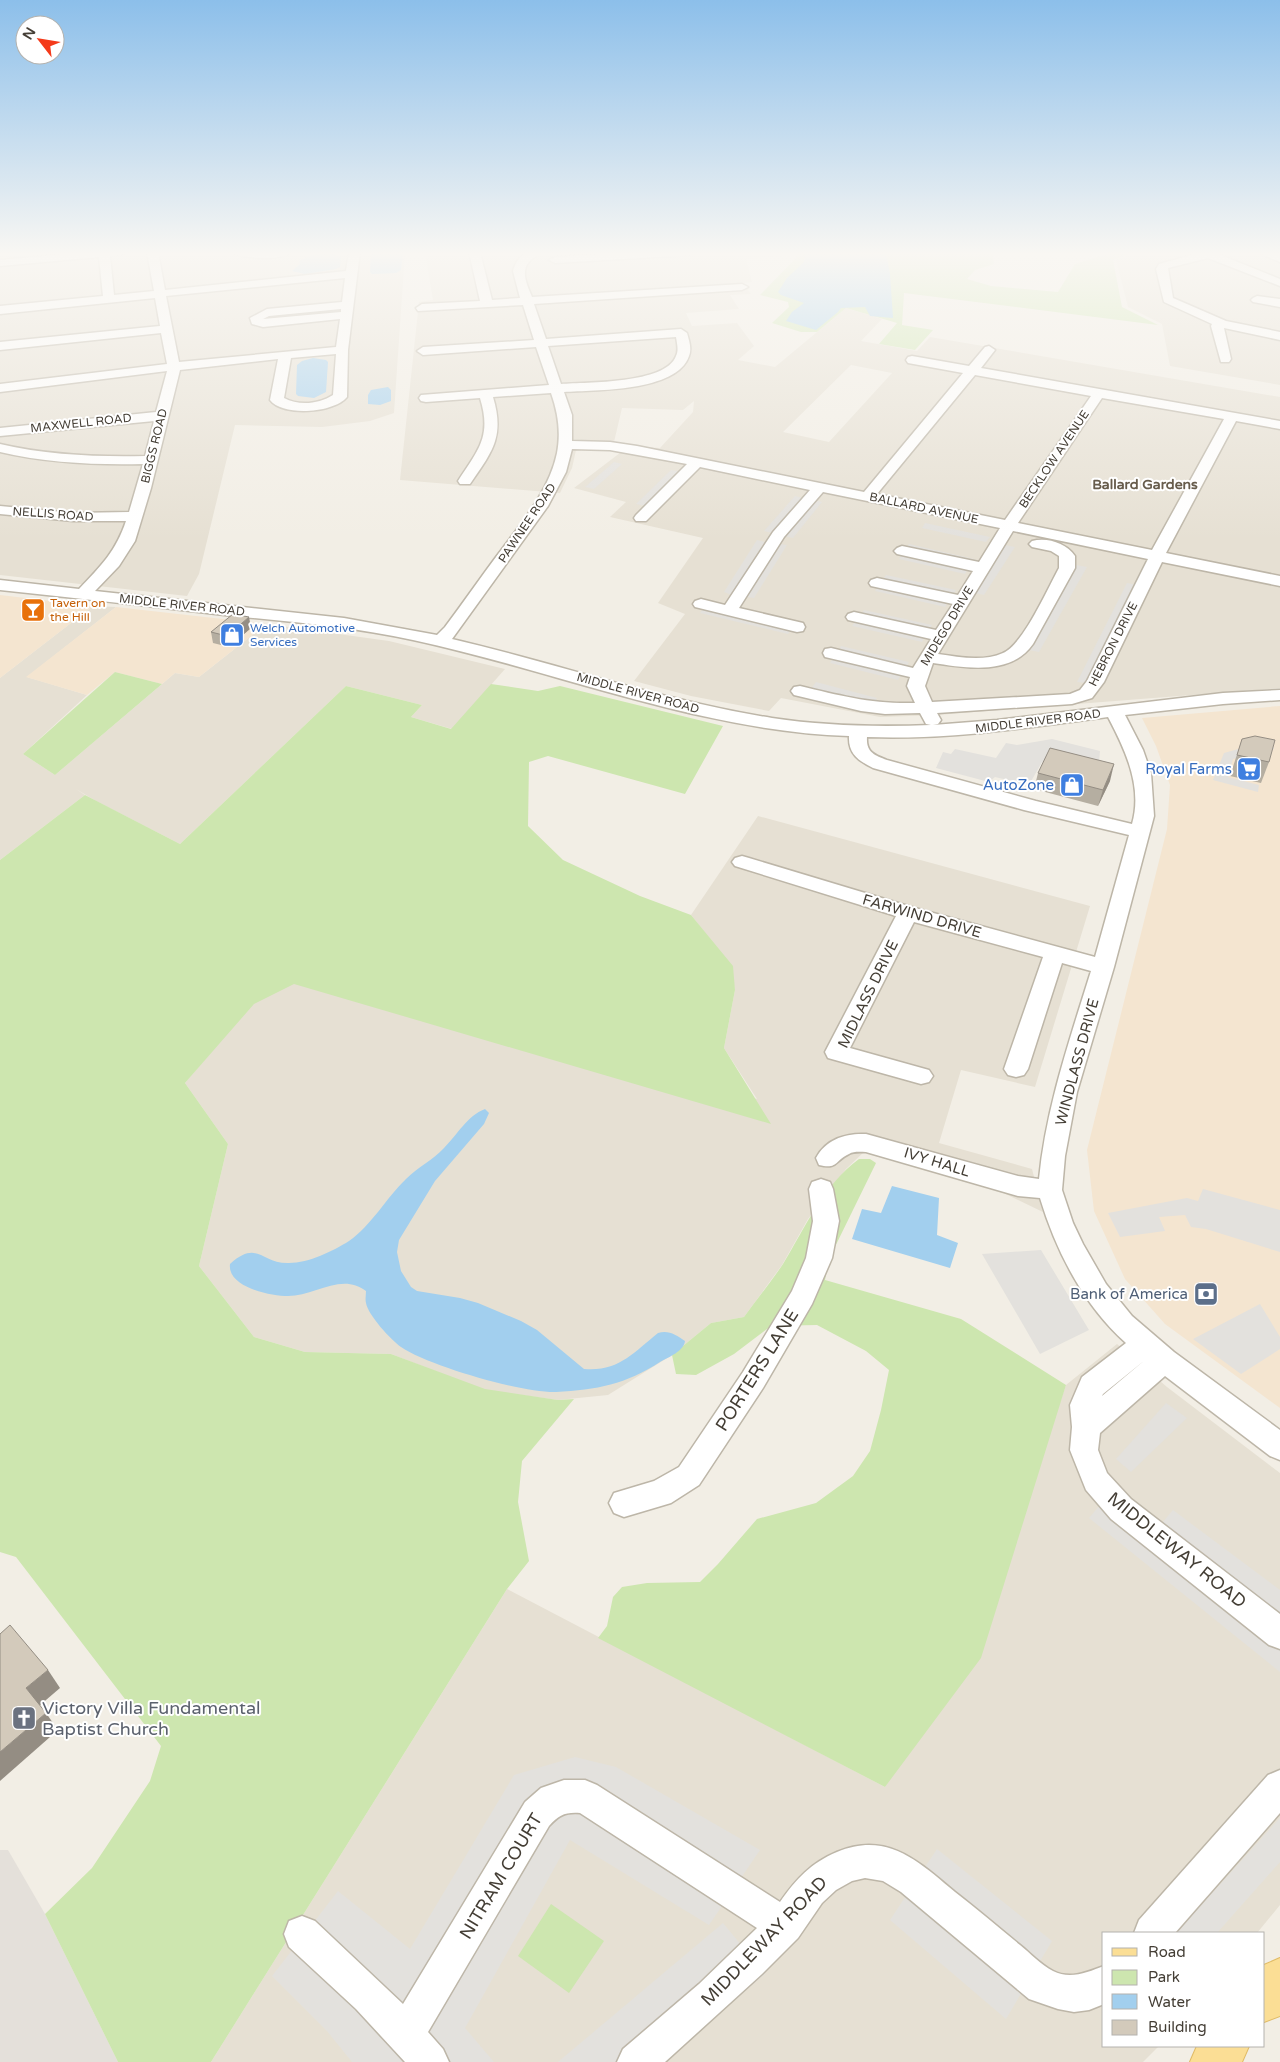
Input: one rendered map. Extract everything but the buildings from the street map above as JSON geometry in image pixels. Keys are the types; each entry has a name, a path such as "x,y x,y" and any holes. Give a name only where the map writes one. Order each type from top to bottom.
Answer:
{"main road":[{"path":"1265,1999 1280,1980"},
{"path":"1213,2062 1225,2047"}],"street":[{"name":"BIGGS ROAD","path":"83,594 121,553 135,516 174,368 170,348"},
{"path":"423,351 464,348"},
{"name":"PAWNEE ROAD","path":"440,642 451,632 548,494 560,468 566,445 565,415 543,348"},
{"path":"426,398 630,383 656,378 670,371 679,363 684,348"},
{"path":"1222,348 1225,359"},
{"path":"0,388 228,360 342,350 340,397 326,405 290,407 277,400 285,356"},
{"path":"867,497 989,350"},
{"path":"912,360 1280,425"},
{"name":"BECKLOW AVENUE","path":"1005,531 1099,393"},
{"path":"466,481 484,450 491,433 492,418 485,394"},
{"name":"MAXWELL ROAD","path":"0,432 105,420 161,416"},
{"name":"HEBRON DRIVE","path":"800,691 876,709 1048,701 1072,699 1086,694 1094,682 1157,556 1232,417"},
{"name":"BALLARD AVENUE","path":"566,445 621,447 867,497 1005,531 1157,556 1280,581"},
{"path":"0,448 22,453 102,461 150,460"},
{"path":"641,518 697,462"},
{"path":"729,611 778,535 820,487"},
{"name":"NELLIS ROAD","path":"0,510 73,517 135,516"},
{"path":"924,521 1005,531 1061,549 1068,554 1070,559 1067,568 1020,650 1009,657 991,662 959,662 927,657"},
{"name":"MIDEGO DRIVE","path":"938,731 916,686 918,674 939,636 1005,531"},
{"path":"902,551 983,568"},
{"path":"877,583 961,601"},
{"name":"MIDDLE RIVER ROAD","path":"0,585 331,622 440,642 731,717 858,732 938,731 998,727 1211,700 1280,695"},
{"path":"701,604 797,627"},
{"path":"854,617 939,636"},
{"path":"831,653 918,674"},
{"name":"WINDLASS DRIVE","path":"1114,712 1133,747 1142,771 1145,803 1140,832 1103,967 1065,1092 1053,1156 1050,1190 1069,1244 1097,1292 1122,1324 1154,1352 1280,1447"},
{"path":"858,732 857,748 861,754 880,764 1031,806 1140,832"},
{"name":"FARWIND DRIVE","path":"742,862 908,913 1103,967"},
{"name":"MIDLASS DRIVE","path":"908,913 836,1052 921,1076"},
{"path":"1016,1069 1055,953"},
{"name":"IVY HALL","path":"828,1158 835,1150 845,1144 866,1143 1018,1186 1050,1190"},
{"name":"PORTERS LANE","path":"624,1503 661,1493 689,1476 753,1380 803,1296 818,1258 826,1221 821,1189"},
{"name":"MIDDLEWAY ROAD","path":"1154,1352 1086,1428 1084,1450 1096,1481 1121,1509 1280,1634"},
{"path":"1153,1932 1280,1787"},
{"name":"NITRAM COURT","path":"406,2034 537,1814 548,1802 567,1795 585,1797 785,1924"},
{"name":"MIDDLEWAY ROAD","path":"636,2062 685,2022 785,1924 818,1882 857,1862 874,1861 893,1866 913,1880 1042,1986 1056,1991 1076,1994 1097,1989 1102,1985"},
{"path":"302,1934 340,1967 406,2034 430,2062"}],"shaded area":[{"path":"0,348 398,348 394,413 370,421 322,427 235,425 199,574 187,596 0,575"},
{"path":"414,348 751,348 738,360 775,367 798,348 901,348 917,351 920,348 995,348 1280,397 1280,578 918,501 913,508 1280,586 1280,688 937,715 880,717 781,698 769,711 691,696 634,681 685,614 658,603 703,538 610,517 626,502 574,488 629,446 660,448 693,412 694,401 683,410 622,408 614,442 578,441 572,468 560,493 400,480","holes":["851,365 892,373 829,442 783,432"]},
{"path":"1167,348 1280,348 1280,385 1170,366"},
{"path":"614,462 622,464 594,489 585,487"},
{"path":"671,470 678,471 645,506 636,504"},
{"path":"795,496 803,498 772,533 764,531"},
{"path":"815,500 822,502 793,538 783,536"},
{"path":"925,523 990,537 986,542 922,528"},
{"path":"757,540 765,542 732,595 724,592"},
{"path":"779,544 787,545 754,598 746,597"},
{"path":"909,544 974,559 965,574 899,559"},
{"path":"1005,545 1015,547 984,595 975,593"},
{"path":"1076,565 1087,567 1039,652 1029,650"},
{"path":"886,575 956,590 945,607 875,591"},
{"path":"1127,583 1137,585 1087,683 1077,682"},
{"path":"0,595 93,606 0,678"},
{"path":"93,606 116,607 27,677 87,695 23,754 55,775 175,673 199,677 266,624 389,641 505,669 452,729 411,717 422,705 346,686 180,844 76,789 85,795 0,860 0,678"},
{"path":"116,607 266,624 199,677 175,673 162,684 115,672 87,695 26,677"},
{"path":"703,609 791,630 788,634 700,613"},
{"path":"864,610 932,625 922,642 852,626"},
{"path":"841,646 909,662 898,680 830,663"},
{"path":"816,682 877,698 872,705 810,690"},
{"path":"1280,706 1280,1408 1165,1324 1125,1279 1094,1211 1087,1150 1167,829 1170,785 1156,746 1142,718"},
{"path":"1052,739 1100,751 1098,775 1042,762 1029,785 995,777 989,782 936,768 943,752 951,754 955,749 996,758 1006,743 1017,745"},
{"path":"1270,740 1274,749 1233,759 1228,777 1259,785 1258,792 1213,780 1224,753"},
{"path":"758,816 1090,906 1035,1087 961,1070 939,1143 1032,1169 1043,1212 985,1184 865,1151 846,1169 808,1219 782,1265 744,1317 711,1323 672,1355 608,1395 558,1400 484,1390 391,1354 305,1352 254,1337 199,1266 228,1144 185,1083 276,975 757,1099 724,1048 735,990 730,964 691,915"},
{"path":"1203,1189 1280,1210 1280,1252 1206,1229 1191,1227 1185,1215 1159,1217 1165,1231 1120,1237 1108,1213 1187,1198 1198,1201"},
{"path":"1041,1250 1089,1330 1040,1354 982,1254"},
{"path":"1260,1304 1280,1337 1280,1349 1241,1374 1193,1339"},
{"path":"1117,1344 1167,1387 1280,1473 1280,1905 1258,1932 1102,1932 1102,2047 1158,2047 1143,2062 211,2062 507,1589 885,1787 1017,1527 1066,1385"},
{"path":"1166,1403 1187,1418 1131,1472 1116,1459"},
{"path":"1100,1505 1162,1523 1173,1510 1280,1590 1280,1672 1089,1518"},
{"path":"575,1757 616,1767 760,1850 709,1925 570,1840 465,2028 494,2062 352,2062 327,2031 272,1976 338,1891 410,1949 514,1775"},
{"path":"1280,1818 1280,1862 1218,1932 1177,1932"},
{"path":"937,1849 1052,1941 1006,2019 890,1920"},
{"path":"0,1850 8,1850 45,1914 118,2062 0,2062"},
{"path":"723,1923 765,1974 662,2062 558,2062"}],"green space":[{"path":"115,672 162,684 55,775 23,754"},
{"path":"491,684 538,691 560,686 723,726 685,794 548,756 529,762 528,826 563,860 640,896 691,915 733,966 735,990 724,1048 771,1124 294,984 254,1004 185,1083 228,1144 199,1266 254,1337 305,1352 391,1354 485,1389 558,1400 574,1399 522,1461 518,1502 529,1561 507,1589 211,2062 118,2062 45,1914 92,1868 150,1781 161,1746 16,1557 0,1552 0,860 85,795 180,844 346,686 422,705 411,717 451,729"},
{"path":"859,1159 870,1159 876,1163 829,1259 825,1280 961,1319 1066,1385 981,1658 885,1787 598,1638 607,1626 613,1597 622,1587 647,1583 700,1582 757,1519 816,1503 853,1476 870,1451 889,1370 866,1351 817,1325 771,1326 734,1354 696,1375 676,1374 672,1355 711,1323 744,1317 783,1264 825,1194 835,1181"},
{"path":"551,1904 604,1941 569,1993 518,1956"}],"water":[{"path":"313,358 328,362 326,392 314,398 298,396 296,394 297,365 302,361"},
{"path":"388,387 391,390 391,401 380,405 368,404 368,395 371,390"},
{"path":"485,1109 489,1113 484,1124 435,1181 399,1240 397,1252 401,1271 411,1287 417,1291 478,1303 521,1321 537,1330 584,1369 596,1369 616,1364 662,1332 672,1334 685,1341 679,1351 635,1376 611,1385 585,1390 556,1392 521,1388 453,1370 401,1347 375,1320 366,1303 366,1291 357,1286 338,1284 308,1293 280,1296 251,1289 235,1279 231,1272 230,1264 247,1253 260,1254 272,1260 289,1263 305,1261 320,1256 349,1241 365,1227 406,1179 440,1152 473,1116"},
{"path":"892,1186 939,1198 937,1235 958,1243 950,1268 852,1239 862,1209 881,1213"}],"place":[{"name":"Tavern on the Hill","path":"33,610"},
{"name":"Welch Automotive Services","path":"232,635"},
{"name":"Royal Farms","path":"1249,769"},
{"name":"AutoZone","path":"1072,785"},
{"name":"Bank of America","path":"1206,1294"},
{"name":"Victory Villa Fundamental Baptist Church","path":"24,1718"}],"district":[{"name":"Ballard Gardens","path":"1145,484"}]}
